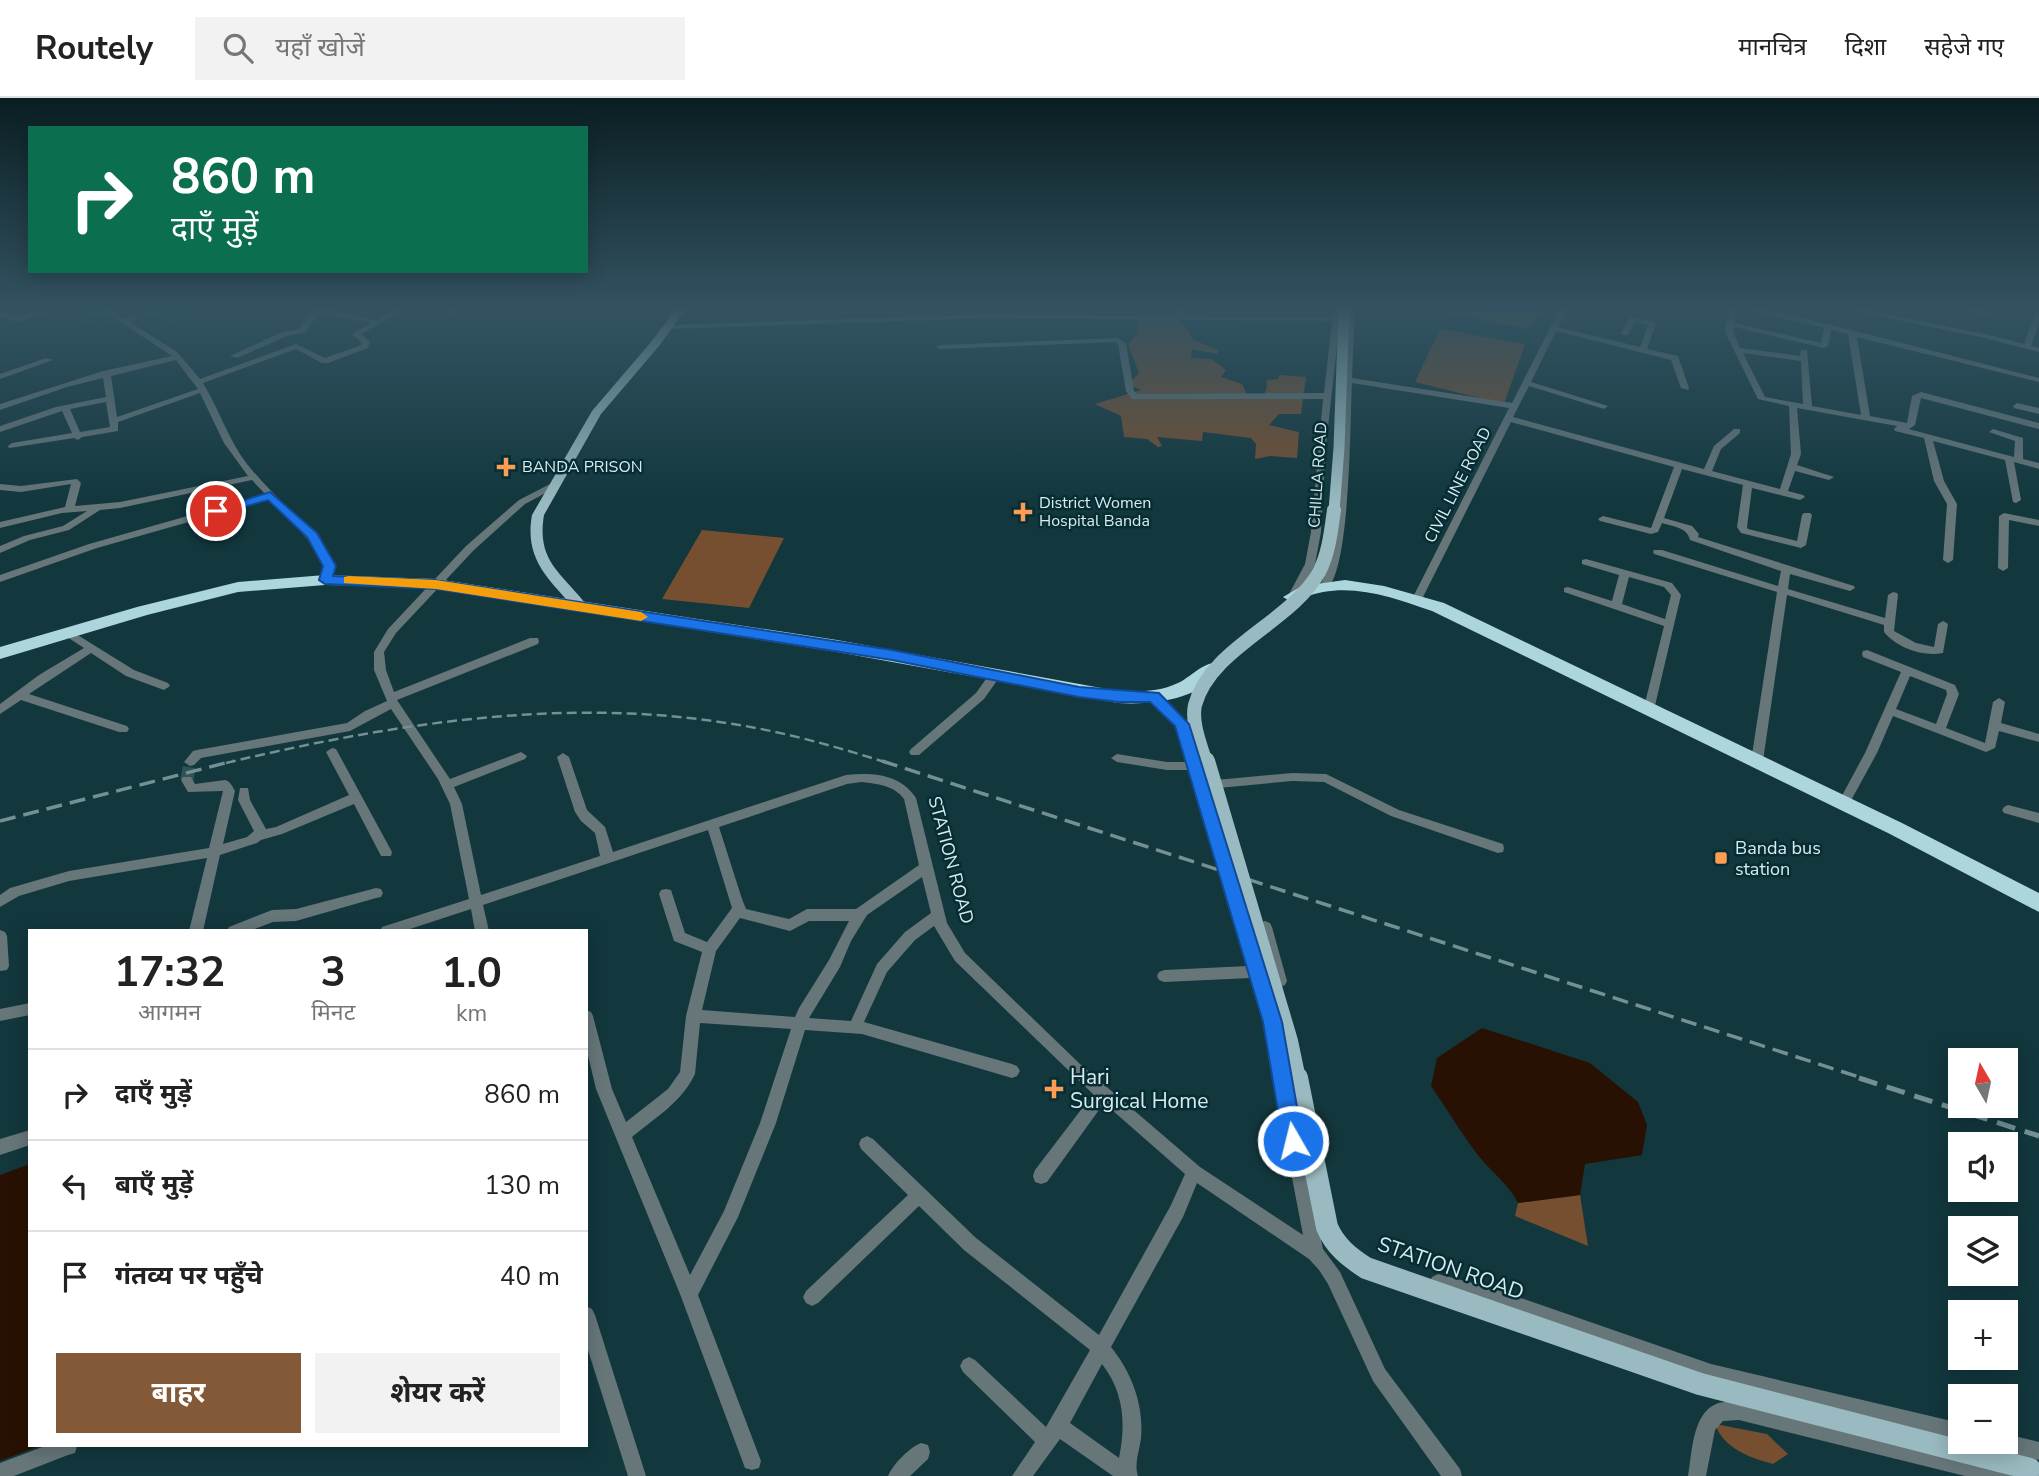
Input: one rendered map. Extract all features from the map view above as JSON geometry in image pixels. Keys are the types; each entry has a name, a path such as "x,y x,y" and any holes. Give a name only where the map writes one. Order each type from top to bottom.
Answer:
{"highway":[{"path":"0,653 227,589 269,583 325,580 436,584 837,646 1079,692 1118,697 1154,697 1185,690 1198,682 1298,594 1325,587 1364,588 1417,599 1458,615 1649,711 1844,803 2039,903"}],"main road":[{"path":"580,607 547,568 534,542 538,515 596,412 628,374"},
{"name":"CHILLA ROAD","path":"1298,594 1319,573 1329,537 1335,491 1338,374"},
{"name":"STATION ROAD","path":"1298,594 1209,678 1195,707 1197,732 1289,1041 1322,1211 1332,1239 1348,1256 1366,1268 1700,1384 2036,1464"}],"street":[{"path":"0,407 102,374"},
{"path":"12,446 40,440 78,437 116,428 106,374"},
{"path":"191,374 243,465 270,496 312,535 329,566 325,580"},
{"path":"115,420 151,410 228,374"},
{"path":"1127,374 1130,391 1135,397 1328,396"},
{"path":"1298,594 1312,560 1331,374"},
{"path":"1325,587 1335,560 1341,520 1349,374"},
{"name":"CIVIL LINE ROAD","path":"1417,599 1530,374"},
{"path":"1680,374 1685,388"},
{"path":"1749,374 1762,399 1808,409 1911,425 1916,396 1921,395 2039,426"},
{"path":"1805,374 1808,409"},
{"path":"1859,374 1866,419"},
{"path":"2014,374 2039,380"},
{"path":"1349,380 1516,405"},
{"path":"1526,383 1604,406"},
{"path":"0,429 65,408 111,398"},
{"path":"1783,493 1797,447 1793,406"},
{"path":"2017,406 2039,411"},
{"path":"65,408 78,437"},
{"path":"1509,419 1611,444 1679,466 1800,497"},
{"path":"1893,424 1902,431 2039,466"},
{"path":"1707,473 1717,448 1737,431"},
{"path":"1993,432 2020,440 2014,460 2016,500"},
{"path":"1928,438 1939,481 1952,504 1948,560"},
{"path":"1603,519 1655,530 1679,466"},
{"path":"1792,467 1829,477"},
{"path":"0,525 69,509 100,508 254,477"},
{"path":"0,487 22,489 74,481 76,483 69,509"},
{"path":"1748,483 1742,527 1744,531 1801,545 1807,515"},
{"path":"482,929 456,804 447,785 392,700 380,670 379,652 392,631 470,548 522,502 552,486"},
{"path":"0,579 93,546 270,496"},
{"path":"0,550 27,538 66,528 100,508"},
{"path":"2003,568 2004,516 2039,523"},
{"path":"1659,519 1689,528 1694,534 1685,559"},
{"path":"1692,538 1850,588"},
{"path":"1658,552 1783,588 1889,623"},
{"path":"1586,562 1675,590 1670,624 1649,711"},
{"path":"1757,761 1786,569"},
{"path":"1616,607 1625,573"},
{"path":"1568,590 1670,624"},
{"path":"1893,595 1889,632 1896,639 1935,651 1940,647 1943,624"},
{"path":"68,633 130,673 164,686"},
{"path":"190,762 197,754 350,727 392,700 534,641"},
{"path":"0,710 43,678 90,649"},
{"path":"1867,654 1953,691 1939,730"},
{"path":"1844,803 1891,711 1907,670"},
{"path":"915,752 980,696 995,675"},
{"path":"20,696 124,729"},
{"path":"1154,697 1182,724 1258,972 1278,1043 1293,1141 1315,1253"},
{"path":"1891,711 1986,748 1990,745 1999,702"},
{"path":"1995,726 2039,738"},
{"path":"332,752 386,852"},
{"path":"447,785 521,756"},
{"path":"563,757 581,812 586,820 597,825 603,834 607,858"},
{"path":"1116,758 1159,765 1194,766"},
{"path":"1200,786 1292,777 1326,778 1404,817 1498,848"},
{"path":"187,780 192,789 228,787 196,929"},
{"name":"STATION ROAD","path":"399,929 417,926 475,901 846,780 884,780 904,790 910,798 938,915 948,940 960,957 1103,1093 1195,1172 1315,1253 1334,1278 1379,1375 1453,1476"},
{"path":"244,791 244,800 260,828 260,835"},
{"path":"1,900 15,892 69,876 215,852 278,831 357,797"},
{"path":"2008,810 2039,818"},
{"path":"712,824 739,909 746,915 790,925 807,915 859,915"},
{"path":"689,1294 730,1217 768,1123 804,1012 835,963 859,915 874,901 925,868"},
{"path":"239,929 272,916 296,915 376,893"},
{"path":"666,894 679,937 710,949"},
{"path":"623,1134 681,1086 687,1074 693,1016 710,949 739,909"},
{"path":"855,1027 882,968 910,936 938,915"},
{"path":"1265,927 1297,1042 1335,1217 1342,1235 1355,1250 1370,1259 1495,1298 1711,1373 1948,1429"},
{"path":"0,936 2,966"},
{"path":"1164,976 1258,972"},
{"path":"0,1014 28,1009"},
{"path":"693,1016 855,1027 1012,1071"},
{"path":"588,1024 604,1089 689,1294 752,1461"},
{"path":"1041,1176 1103,1093"},
{"path":"0,1147 28,1138"},
{"path":"867,1144 970,1244 1100,1347 1124,1378 1130,1399 1134,1432 1127,1474 1052,1434 968,1366"},
{"path":"1021,1476 1052,1434 1177,1211 1195,1172"},
{"path":"812,1297 919,1195"},
{"path":"588,1321 637,1476"},
{"path":"1697,1476 1707,1425 1719,1412 1739,1411 2003,1476"},
{"path":"0,1472 65,1447"},
{"path":"897,1476 921,1452"},
{"path":"2018,1453 2036,1464"}],"shaded area":[{"path":"1138,374 1223,374 1221,377 1242,384 1248,397 1263,398 1267,387 1266,380 1278,379 1280,375 1306,377 1301,414 1279,414 1269,425 1299,432 1297,458 1270,456 1255,459 1256,444 1251,438 1203,432 1202,441 1157,437 1162,446 1158,447 1147,439 1124,437 1121,416 1095,404 1141,390 1128,384"},
{"path":"1419,374 1514,374 1504,404 1415,382"},
{"path":"702,530 784,538 749,608 662,599"},
{"path":"1482,1028 1590,1063 1638,1102 1647,1125 1642,1155 1585,1164 1580,1195 1518,1203 1506,1185 1475,1151 1431,1086 1437,1058"},
{"path":"28,1165 28,1447 36,1447 0,1461 0,1175"},
{"path":"1580,1195 1588,1246 1515,1216 1518,1203"},
{"path":"1715,1424 1767,1434 1788,1454 1773,1464 1755,1459 1724,1440"}],"tunnel":[{"path":"187,780 190,762"}],"railway":[{"path":"226,763 414,726 478,718 606,713 669,716 752,727 811,740 888,763"},
{"path":"0,821 233,761"},
{"path":"882,761 1865,1079"},
{"path":"1859,1078 2039,1136"}],"slow traffic":[{"path":"349,580 436,584 641,617"}],"place":[{"name":"BANDA PRISON","path":"506,467"},
{"name":"District Women Hospital Banda","path":"1023,512"},
{"name":"Banda bus station","path":"1721,858"},
{"name":"Hari Surgical Home","path":"1054,1089"}],"route":[{"path":"216,511 270,496 312,535 329,566 325,580 436,584 892,655 1079,692 1118,697 1154,697 1182,724 1278,1043 1293,1141"}]}
